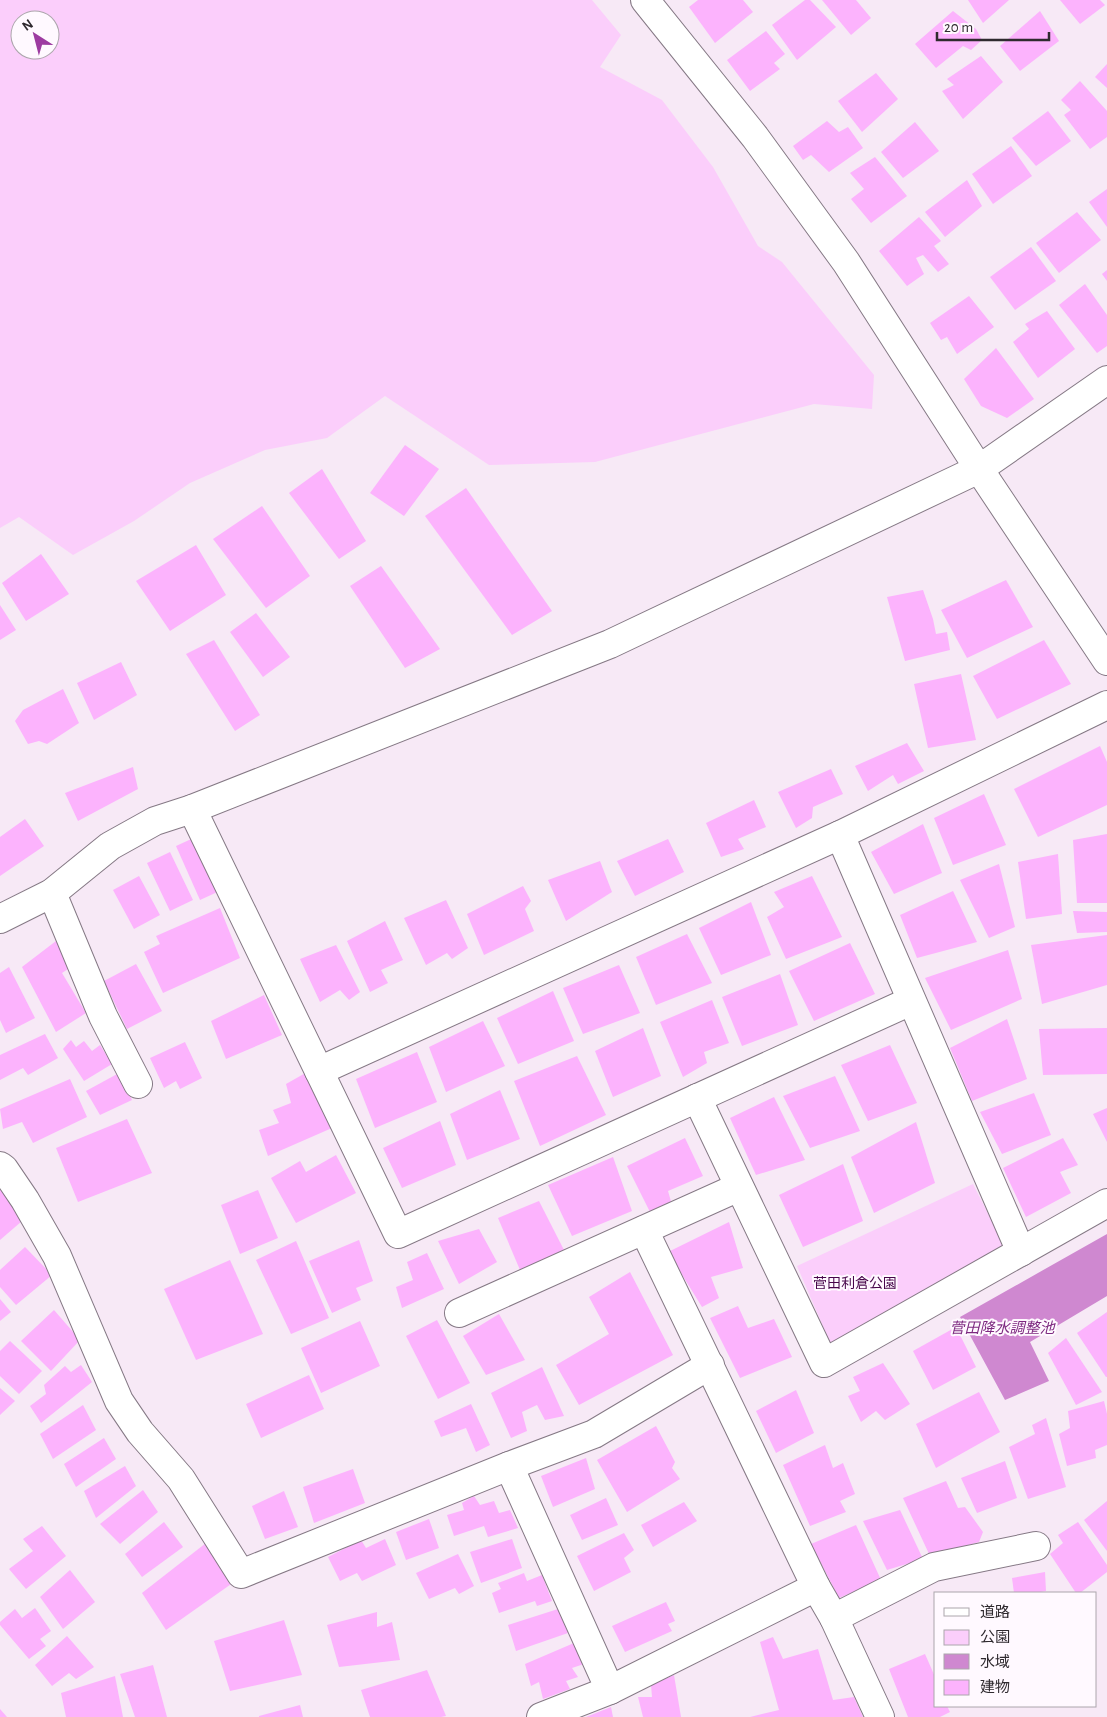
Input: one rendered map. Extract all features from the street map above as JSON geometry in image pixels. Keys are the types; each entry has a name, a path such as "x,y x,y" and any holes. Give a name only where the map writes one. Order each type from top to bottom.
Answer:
{"street":[{"path":"649,1 755,137 846,262 979,469 1107,661"},
{"path":"0,918 52,893 110,846 155,821 192,809 610,644 979,469 1107,380"},
{"path":"319,1071 840,835 1107,705"},
{"path":"192,809 398,1234 911,1001"},
{"path":"840,835 1021,1252"},
{"path":"52,893 102,1016 138,1084"},
{"path":"696,1098 824,1363 1107,1203"},
{"path":"0,1166 25,1200 57,1256 119,1401 140,1432 182,1479 241,1574 509,1466 594,1434 710,1365"},
{"path":"459,1313 739,1187"},
{"path":"644,1230 816,1587 834,1618 880,1717"},
{"path":"509,1466 610,1690"},
{"path":"834,1618 934,1567 1036,1546"},
{"path":"542,1717 610,1690 816,1587"}],"green space":[{"path":"0,0 592,0 621,35 600,67 662,100 713,167 758,246 782,262 874,375 872,409 814,404 595,462 489,465 385,396 327,438 265,450 190,483 134,521 73,555 19,517 0,528"},
{"name":"菅田利倉公園","path":"973,1184 1005,1247 831,1345 797,1266"}],"water":[{"name":"菅田降水調整池","path":"1107,1234 1107,1296 1030,1342 1049,1381 1005,1400 960,1317"}],"building":[{"path":"698,0 743,0 753,12 715,43 689,7"},
{"path":"805,0 810,0 836,27 797,60 772,25"},
{"path":"822,0 856,0 871,18 851,35"},
{"path":"968,0 1009,0 983,23"},
{"path":"1060,0 1100,0 1105,5 1080,24"},
{"path":"953,11 976,29 982,40 971,50 963,46 936,68 915,44"},
{"path":"1040,11 1059,41 1020,71 1000,46"},
{"path":"766,31 785,54 774,63 780,69 750,91 727,60"},
{"path":"981,56 1003,82 963,119 942,91 954,85 947,79"},
{"path":"1107,64 1107,88 1095,77"},
{"path":"876,73 898,99 862,132 838,101"},
{"path":"1080,81 1107,111 1107,137 1090,149 1064,115 1071,110 1061,100"},
{"path":"1048,111 1071,141 1036,166 1012,138"},
{"path":"827,121 839,132 848,127 863,148 829,172 811,155 803,160 793,146"},
{"path":"915,122 939,151 903,178 881,152"},
{"path":"1011,146 1032,176 993,204 972,174"},
{"path":"875,157 907,196 871,223 851,199 864,189 850,173"},
{"path":"967,180 982,206 945,237 925,212"},
{"path":"1107,189 1107,227 1089,202"},
{"path":"1077,212 1101,240 1059,273 1036,243"},
{"path":"919,217 941,241 934,246 949,264 938,272 923,255 916,258 924,274 907,286 879,251"},
{"path":"1031,247 1056,281 1015,310 990,277"},
{"path":"1107,270 1107,281 1102,274"},
{"path":"1085,284 1107,315 1107,346 1097,353 1059,305"},
{"path":"969,296 994,327 957,354 947,337 941,340 930,323"},
{"path":"1047,311 1075,349 1038,378 1013,342 1029,329 1025,324"},
{"path":"996,348 1034,399 1007,418 981,406 964,379"},
{"path":"405,445 439,469 404,516 370,493"},
{"path":"322,469 366,541 339,559 289,493"},
{"path":"466,488 552,611 512,635 425,516"},
{"path":"262,506 310,576 266,608 213,539"},
{"path":"196,545 226,595 170,631 136,581"},
{"path":"41,554 69,594 26,621 2,583"},
{"path":"381,566 440,649 405,668 350,586"},
{"path":"1006,580 1033,627 967,658 941,610"},
{"path":"923,590 936,634 947,632 950,650 905,661 887,597"},
{"path":"0,605 16,630 0,640"},
{"path":"256,613 290,657 263,677 230,632"},
{"path":"214,640 260,715 235,731 186,654"},
{"path":"1044,640 1071,684 997,719 973,676"},
{"path":"121,662 137,695 94,720 77,683"},
{"path":"961,674 976,740 928,748 914,684"},
{"path":"63,689 79,723 47,744 39,741 28,744 15,721 23,710"},
{"path":"907,743 924,771 898,784 893,775 868,791 855,766"},
{"path":"1100,746 1107,762 1107,805 1038,837 1014,789"},
{"path":"133,767 138,789 78,821 65,793"},
{"path":"831,769 843,794 813,807 812,818 796,828 778,792"},
{"path":"984,794 1006,845 953,865 934,818"},
{"path":"754,800 766,827 738,839 744,849 721,857 706,823"},
{"path":"25,819 44,846 0,876 0,837"},
{"path":"923,824 942,873 894,894 871,852"},
{"path":"1107,834 1107,903 1077,903 1073,840"},
{"path":"200,835 224,889 200,900 176,846"},
{"path":"668,839 684,872 635,896 617,861"},
{"path":"170,852 193,900 170,911 147,863"},
{"path":"1058,854 1062,914 1026,919 1018,862"},
{"path":"600,861 612,892 566,921 548,880"},
{"path":"999,864 1015,927 989,938 960,880"},
{"path":"139,876 160,915 134,929 113,890"},
{"path":"812,876 842,937 786,959 767,917 784,907 774,892"},
{"path":"523,886 531,901 525,909 534,931 484,955 467,914"},
{"path":"953,891 977,942 917,958 900,915"},
{"path":"446,900 468,948 452,959 447,953 426,965 404,918"},
{"path":"751,902 771,955 721,975 699,928"},
{"path":"220,908 240,958 163,993 144,952 160,944 156,936"},
{"path":"1073,911 1107,912 1107,932 1077,933"},
{"path":"385,921 403,960 381,970 388,983 370,992 347,941"},
{"path":"687,934 712,983 656,1005 636,957"},
{"path":"1107,935 1107,985 1042,1004 1031,945"},
{"path":"56,941 74,965 62,973 86,1013 56,1032 22,967"},
{"path":"850,943 875,994 814,1021 789,971"},
{"path":"336,945 360,992 349,1000 340,990 320,1002 300,959"},
{"path":"1008,950 1022,999 951,1030 925,978"},
{"path":"136,964 162,1011 127,1029 104,981"},
{"path":"619,965 640,1013 583,1034 563,988"},
{"path":"9,967 35,1018 6,1033 0,1020 0,973"},
{"path":"780,974 798,1025 742,1046 722,997"},
{"path":"553,991 574,1041 518,1064 497,1018"},
{"path":"264,995 282,1035 226,1059 211,1021"},
{"path":"712,1000 729,1043 704,1052 707,1063 683,1077 660,1022"},
{"path":"1007,1019 1027,1079 972,1101 950,1048"},
{"path":"483,1021 505,1066 446,1092 429,1047"},
{"path":"643,1028 661,1076 613,1097 595,1051"},
{"path":"1107,1028 1107,1074 1043,1075 1039,1029"},
{"path":"45,1034 58,1058 28,1075 23,1068 0,1080 0,1055"},
{"path":"71,1040 76,1047 84,1041 92,1051 100,1045 112,1064 84,1081 63,1049"},
{"path":"185,1042 202,1078 180,1089 176,1081 164,1088 150,1058"},
{"path":"890,1045 917,1103 868,1121 841,1065"},
{"path":"417,1052 437,1102 375,1128 356,1079"},
{"path":"577,1056 606,1115 540,1146 514,1081"},
{"path":"309,1071 332,1128 268,1156 259,1130 279,1123 273,1110 291,1103 286,1084"},
{"path":"119,1073 132,1100 100,1115 86,1091"},
{"path":"835,1076 860,1131 810,1148 783,1096"},
{"path":"70,1079 87,1117 33,1143 22,1122 3,1129 0,1109"},
{"path":"500,1090 520,1139 467,1160 450,1114"},
{"path":"1034,1093 1051,1135 1002,1154 980,1112"},
{"path":"774,1097 805,1160 756,1175 730,1118"},
{"path":"1107,1108 1107,1142 1093,1114"},
{"path":"127,1119 152,1173 78,1202 56,1148"},
{"path":"440,1121 456,1165 402,1188 383,1148"},
{"path":"916,1122 935,1183 874,1213 851,1157"},
{"path":"685,1138 703,1176 668,1191 672,1205 652,1216 627,1166"},
{"path":"1063,1138 1078,1165 1060,1172 1071,1193 1026,1217 1003,1168"},
{"path":"336,1155 356,1193 296,1223 271,1178 300,1161 306,1172"},
{"path":"613,1157 632,1211 572,1236 548,1185"},
{"path":"843,1164 863,1221 803,1247 779,1195"},
{"path":"0,1182 29,1215 0,1240"},
{"path":"258,1190 278,1238 240,1254 221,1205"},
{"path":"539,1201 565,1252 520,1270 498,1218"},
{"path":"729,1222 743,1268 711,1277 719,1298 702,1307 668,1252"},
{"path":"479,1229 497,1262 459,1284 438,1241"},
{"path":"359,1240 373,1281 356,1288 361,1300 332,1313 309,1261"},
{"path":"296,1241 329,1318 291,1334 256,1260"},
{"path":"25,1247 52,1275 16,1305 0,1287 0,1270"},
{"path":"427,1253 444,1289 402,1308 396,1287 413,1280 407,1262"},
{"path":"230,1260 263,1334 196,1360 164,1289"},
{"path":"630,1272 673,1355 579,1405 556,1365 609,1334 589,1297"},
{"path":"0,1299 11,1312 0,1321"},
{"path":"738,1306 748,1328 774,1319 792,1357 740,1378 710,1318"},
{"path":"54,1310 80,1340 51,1371 21,1341"},
{"path":"1107,1312 1107,1377 1106,1377 1077,1333"},
{"path":"499,1314 525,1360 486,1375 463,1336"},
{"path":"437,1320 470,1383 438,1399 406,1336"},
{"path":"360,1321 380,1366 321,1393 301,1348"},
{"path":"956,1327 976,1367 933,1390 913,1351"},
{"path":"1066,1338 1102,1392 1076,1405 1048,1353"},
{"path":"10,1341 42,1371 19,1394 0,1376 0,1351"},
{"path":"883,1363 910,1404 885,1420 876,1411 861,1422 848,1396 860,1391 853,1377"},
{"path":"81,1365 92,1382 41,1423 30,1406 46,1394 44,1385 65,1366 71,1372"},
{"path":"542,1367 564,1416 545,1420 537,1405 522,1412 527,1431 511,1438 491,1393"},
{"path":"309,1375 324,1409 261,1438 246,1404"},
{"path":"0,1388 15,1401 0,1415"},
{"path":"796,1390 814,1433 776,1453 756,1411"},
{"path":"979,1392 1000,1432 936,1468 916,1424"},
{"path":"1104,1401 1107,1414 1107,1445 1095,1450 1096,1458 1067,1466 1059,1434 1070,1428 1068,1411"},
{"path":"471,1404 490,1445 476,1452 466,1428 441,1437 434,1421"},
{"path":"83,1405 96,1430 53,1459 40,1434"},
{"path":"1046,1418 1066,1487 1028,1499 1009,1447 1035,1434 1032,1425"},
{"path":"656,1426 675,1462 672,1468 680,1479 627,1512 597,1460"},
{"path":"104,1438 116,1459 76,1487 64,1464"},
{"path":"825,1445 833,1468 843,1463 855,1494 840,1501 846,1512 810,1526 783,1465"},
{"path":"586,1458 595,1489 553,1507 541,1476"},
{"path":"1005,1461 1017,1498 977,1513 961,1478"},
{"path":"125,1466 136,1486 96,1518 84,1491"},
{"path":"353,1469 365,1503 314,1523 303,1487"},
{"path":"946,1481 958,1508 965,1507 983,1532 979,1542 930,1556 903,1498"},
{"path":"143,1490 158,1512 120,1544 100,1524"},
{"path":"284,1491 298,1527 265,1539 252,1506"},
{"path":"474,1496 480,1505 494,1501 499,1513 510,1510 518,1528 488,1537 484,1526 454,1536 447,1515 464,1510 462,1503"},
{"path":"606,1498 618,1525 582,1540 570,1515"},
{"path":"1107,1501 1107,1551 1084,1520"},
{"path":"684,1502 697,1521 653,1547 641,1525"},
{"path":"900,1510 923,1559 887,1570 863,1521"},
{"path":"429,1519 439,1548 406,1560 396,1532"},
{"path":"164,1522 183,1547 142,1577 125,1554"},
{"path":"1078,1522 1107,1565 1107,1572 1081,1592 1075,1592 1050,1554 1063,1543 1058,1535"},
{"path":"856,1525 881,1580 839,1598 811,1544"},
{"path":"42,1526 66,1556 26,1589 9,1569 33,1551 23,1539"},
{"path":"624,1533 634,1550 624,1558 631,1572 594,1591 577,1556"},
{"path":"385,1539 396,1565 362,1581 357,1573 340,1581 328,1557 361,1540 366,1548"},
{"path":"512,1539 522,1568 481,1583 470,1552"},
{"path":"206,1543 234,1582 166,1630 142,1593"},
{"path":"458,1554 474,1586 459,1594 455,1588 429,1599 416,1573"},
{"path":"70,1570 95,1602 63,1629 40,1597"},
{"path":"1045,1572 1046,1591 1014,1592 1012,1578"},
{"path":"524,1573 527,1581 542,1575 552,1601 537,1606 535,1601 499,1613 492,1593 501,1589 498,1583"},
{"path":"666,1602 675,1621 668,1624 672,1631 625,1652 612,1626"},
{"path":"35,1608 51,1631 40,1639 46,1646 29,1659 0,1625 0,1622 15,1609 22,1618"},
{"path":"558,1609 568,1633 516,1651 508,1625"},
{"path":"377,1612 377,1627 392,1622 400,1660 339,1667 327,1625"},
{"path":"284,1620 302,1675 230,1691 214,1641"},
{"path":"67,1636 94,1667 76,1679 69,1673 52,1686 35,1665"},
{"path":"773,1637 783,1659 818,1649 833,1700 854,1697 863,1717 750,1717 779,1710 760,1642"},
{"path":"574,1643 584,1664 572,1668 578,1677 566,1681 570,1689 543,1699 539,1682 531,1686 525,1664"},
{"path":"925,1654 934,1674 934,1707 948,1707 950,1712 940,1717 908,1717 889,1669"},
{"path":"153,1665 167,1717 135,1717 120,1674"},
{"path":"427,1670 446,1716 370,1717 361,1690"},
{"path":"674,1675 681,1717 643,1717 638,1697 652,1697 651,1685"},
{"path":"115,1676 123,1717 66,1717 61,1693"},
{"path":"300,1705 303,1717 259,1717 259,1716"},
{"path":"611,1707 613,1717 586,1717"},
{"path":"0,1709 7,1717 0,1717"}]}
